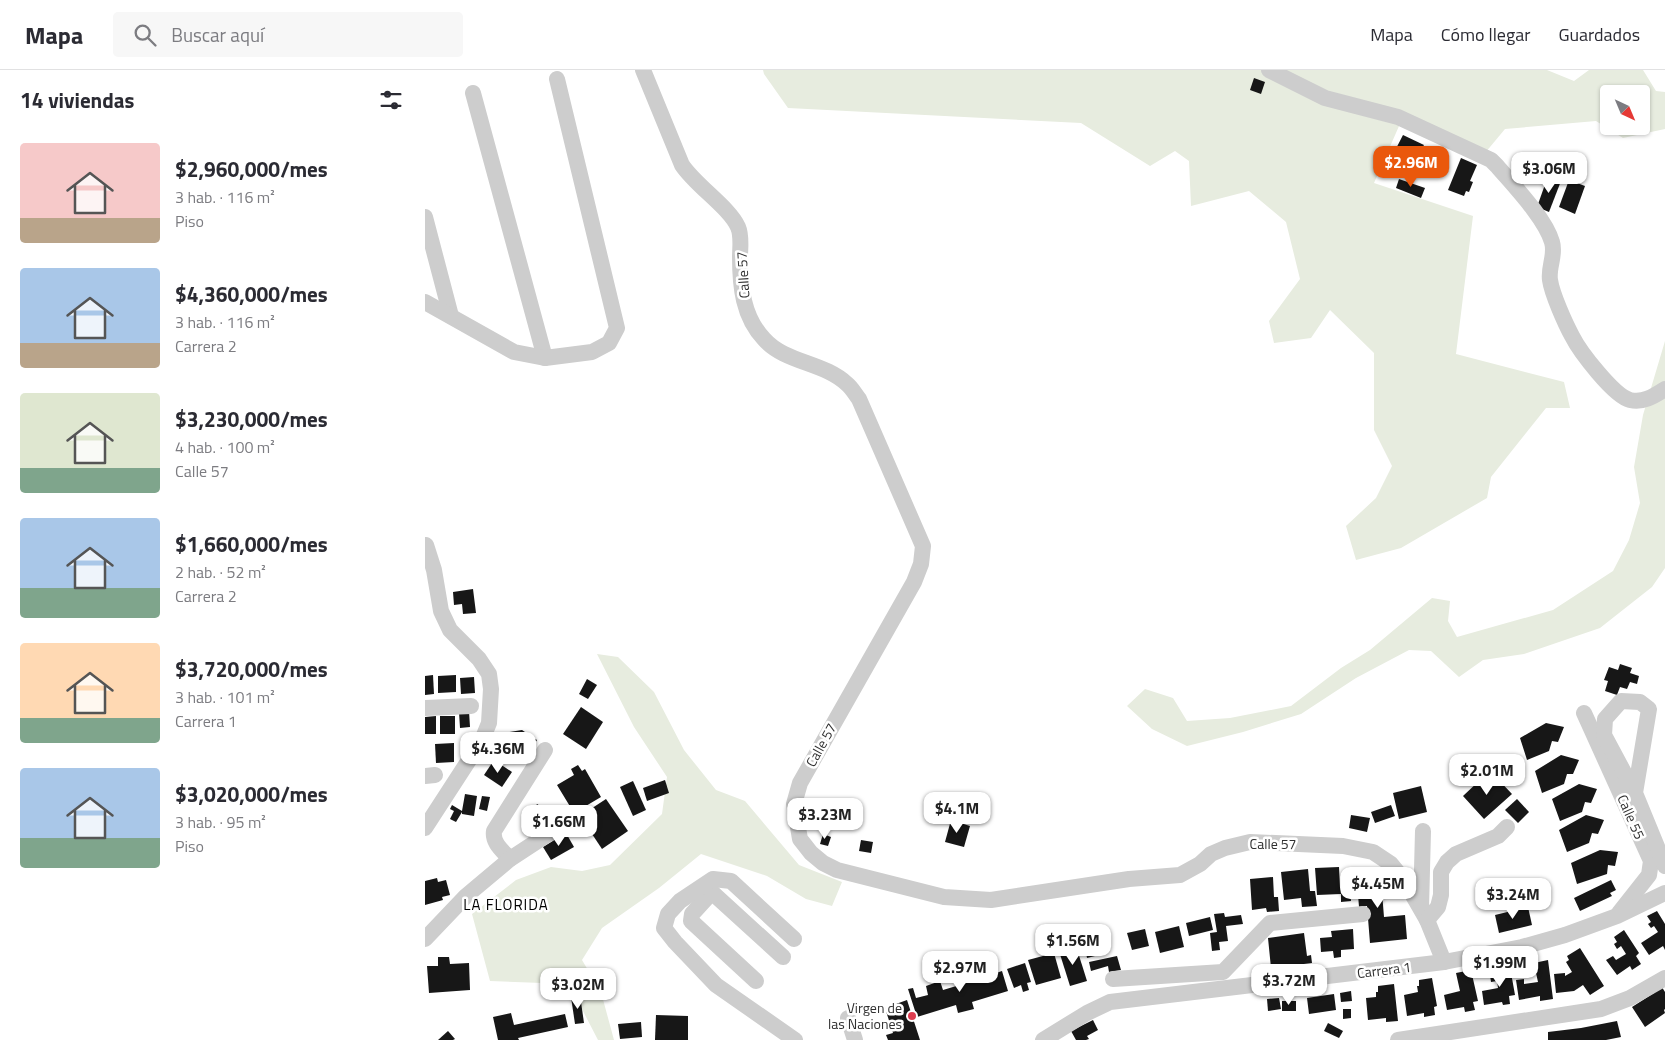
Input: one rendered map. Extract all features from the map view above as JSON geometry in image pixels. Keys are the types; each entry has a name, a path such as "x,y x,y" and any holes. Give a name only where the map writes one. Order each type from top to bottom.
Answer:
{"street":[{"name":"Calle 57","path":"643,70 682,165 690,177 730,215 738,228 741,240 740,269 743,298 750,320 764,339 776,350 833,374 847,383 859,398 923,546 921,564 914,582 800,783 795,804 800,839 811,853 823,863 837,870 944,897 991,900 1129,879 1180,875 1200,864 1211,854 1225,848 1250,842 1343,846 1373,852 1391,864 1404,880 1424,915 1444,962"},
{"path":"1269,70 1325,98 1398,117 1491,160 1543,222 1552,242 1551,282 1572,337 1586,358 1607,383 1629,400 1649,399 1665,389"},
{"path":"425,302 514,352 545,358 592,352 609,343 617,328 557,79"},
{"path":"473,93 545,358"},
{"path":"425,217 451,316"},
{"path":"425,828 482,740 489,723 491,689 489,674 479,659 450,630 441,611 434,570 426,545"},
{"path":"1635,793 1649,709 1639,702 1621,701 1605,719 1604,735 1635,793 1665,866"},
{"path":"425,708 471,706"},
{"name":"Calle 55","path":"1584,713 1651,861 1649,875 1617,916"},
{"path":"510,859 496,843 493,836 494,831 545,750"},
{"path":"425,938 466,896 510,859 565,823"},
{"path":"1423,831 1424,915 1438,907 1441,895 1441,872 1447,862 1455,854 1498,836 1507,827"},
{"path":"756,981 691,921 692,914 713,879 731,881 794,939"},
{"path":"708,888 783,957"},
{"path":"708,888 680,901 668,914 664,928 716,985 795,1040"},
{"name":"Carrera 1","path":"1043,1040 1060,1035 1110,1002 1224,980 1444,962 1522,947 1565,935 1617,916 1665,893"},
{"path":"1113,979 1224,980 1270,923 1363,914"},
{"path":"1398,1040 1601,1009 1630,998 1665,978"},
{"path":"848,1018 855,1040"}],"shaded area":[{"path":"763,70 1547,70 1574,81 1589,70 1643,70 1656,91 1665,92 1665,129 1650,132 1650,85 1600,85 1600,124 1596,121 1505,129 1485,153 1403,117 1374,183 1473,216 1456,354 1564,382 1570,408 1546,408 1491,477 1487,498 1401,548 1356,560 1346,526 1376,498 1392,466 1374,430 1374,353 1330,310 1311,338 1274,343 1269,321 1300,279 1286,222 1249,191 1191,206 1189,161 1175,151 1150,166 1081,123 788,108"},
{"path":"1618,135 1637,135 1623,138"},
{"path":"1665,341 1665,568 1652,587 1600,628 1524,654 1483,660 1459,677 1431,651 1409,650 1356,678 1301,714 1243,732 1187,746 1152,729 1127,706 1145,689 1173,698 1187,721 1230,718 1291,706 1341,668 1370,650 1432,598 1450,601 1448,621 1457,637 1553,610 1613,571 1629,540 1640,503 1634,467 1643,415"},
{"path":"597,654 618,657 654,692 684,750 716,790 745,801 799,865 842,882 832,906 806,899 767,876 701,854 659,888 602,928 582,960 601,992 614,1040 598,1040 569,984 490,981 472,914 516,880 551,867 582,871 610,865 662,814 667,777 634,727"}],"building":[{"path":"1254,78 1265,82 1261,94 1250,90"},
{"path":"1403,135 1424,145 1421,150 1439,159 1430,176 1415,168 1409,179 1386,168"},
{"path":"1461,158 1477,165 1470,181 1473,182 1469,192 1466,191 1464,196 1448,190"},
{"path":"1548,176 1561,181 1549,212 1537,207"},
{"path":"1399,179 1425,188 1421,198 1396,188"},
{"path":"1569,180 1585,186 1575,214 1559,207"},
{"path":"473,589 476,613 463,614 462,604 454,605 453,592"},
{"path":"1620,664 1632,668 1630,673 1639,676 1637,684 1630,682 1627,689 1620,687 1617,695 1605,691 1608,681 1604,680 1609,667 1618,670"},
{"path":"433,675 434,694 425,695 425,676"},
{"path":"456,675 456,692 438,693 438,676"},
{"path":"474,677 475,693 461,694 460,678"},
{"path":"587,679 597,685 588,699 579,694"},
{"path":"581,707 603,722 586,749 563,734"},
{"path":"469,711 470,727 460,728 459,712"},
{"path":"436,716 436,734 425,734 425,717"},
{"path":"440,716 455,716 455,734 440,734"},
{"path":"1546,723 1564,727 1558,742 1552,741 1549,751 1527,760 1520,738"},
{"path":"522,730 537,740 532,748 521,740 506,743 504,733"},
{"path":"454,743 454,762 436,763 435,744"},
{"path":"1561,755 1579,760 1573,774 1567,774 1564,784 1542,793 1535,771"},
{"path":"494,760 512,772 502,787 484,775"},
{"path":"578,765 582,771 585,769 601,797 574,813 557,785 574,775 571,769"},
{"path":"1494,775 1512,794 1484,819 1463,796 1480,780 1486,783"},
{"path":"665,780 669,793 647,801 643,788"},
{"path":"633,781 646,810 633,816 620,787"},
{"path":"1579,784 1597,789 1591,803 1585,802 1582,812 1560,821 1552,799"},
{"path":"1421,786 1427,812 1399,819 1393,793"},
{"path":"465,794 477,796 474,816 462,814 462,812 456,822 450,819 454,811 450,809 452,805 462,811"},
{"path":"482,796 490,797 487,811 479,809"},
{"path":"606,799 628,831 602,849 580,816"},
{"path":"1517,799 1529,812 1518,823 1505,810"},
{"path":"537,804 549,812 543,820 532,813"},
{"path":"1391,805 1395,816 1375,823 1371,812"},
{"path":"1351,815 1370,818 1367,832 1349,828"},
{"path":"1586,815 1604,820 1598,834 1592,833 1589,843 1567,852 1559,830"},
{"path":"951,820 970,826 964,847 945,842"},
{"path":"566,833 574,847 551,860 543,847"},
{"path":"823,834 831,837 828,846 820,844"},
{"path":"861,840 873,842 871,853 859,851"},
{"path":"1600,850 1618,852 1615,866 1608,865 1607,874 1577,884 1571,863"},
{"path":"1339,867 1340,888 1350,887 1351,901 1341,902 1341,894 1317,895 1315,868"},
{"path":"1380,868 1384,917 1405,915 1407,939 1370,943 1367,906 1359,907 1356,870"},
{"path":"1308,869 1310,891 1315,891 1317,906 1302,907 1301,898 1284,900 1281,872"},
{"path":"1273,877 1274,897 1278,897 1279,911 1267,912 1266,908 1252,910 1250,879"},
{"path":"437,878 438,882 446,880 450,895 442,897 443,900 425,905 425,881"},
{"path":"1611,880 1616,890 1610,893 1612,896 1580,911 1574,898"},
{"path":"1528,907 1532,925 1499,933 1495,915"},
{"path":"1657,911 1665,924 1665,950 1663,946 1649,955 1641,943 1658,932 1654,926 1651,928 1648,924 1651,922 1647,916"},
{"path":"1224,913 1225,917 1241,915 1243,924 1226,926 1228,941 1219,942 1220,950 1212,951 1210,933 1217,932 1214,914"},
{"path":"1210,917 1213,930 1189,936 1186,923"},
{"path":"1179,926 1184,947 1160,953 1155,932"},
{"path":"1145,929 1149,946 1132,950 1127,933"},
{"path":"1353,929 1354,949 1341,950 1341,957 1334,958 1333,951 1321,952 1320,938 1332,937 1331,931"},
{"path":"1624,930 1639,953 1636,956 1641,964 1632,970 1630,966 1617,975 1606,960 1613,956 1616,960 1626,954 1621,946 1617,949 1614,944 1617,942 1614,937"},
{"path":"1304,933 1307,956 1311,955 1312,963 1271,968 1268,938"},
{"path":"1104,937 1107,953 1087,958 1084,942"},
{"path":"1076,946 1087,981 1070,986 1059,951"},
{"path":"1580,948 1604,986 1590,995 1583,985 1574,991 1556,993 1554,974 1565,973 1565,976 1572,972 1566,962 1569,960 1567,956"},
{"path":"1054,953 1061,978 1036,985 1028,960"},
{"path":"1117,956 1121,970 1109,972 1108,966 1091,971 1089,962"},
{"path":"438,957 449,957 450,964 469,963 470,990 429,993 427,966 438,966"},
{"path":"1548,960 1553,999 1540,1001 1540,996 1519,1000 1516,980 1524,979 1524,984 1538,982 1536,973 1531,973 1531,969 1534,968 1534,963"},
{"path":"1025,963 1031,982 1027,983 1029,990 1023,992 1021,985 1014,988 1007,969"},
{"path":"988,967 990,975 1002,971 1008,991 972,1002 974,1009 958,1013 956,1005 917,1017 908,989 913,988 916,998 928,995 926,986 940,981 943,990 973,981 970,972"},
{"path":"1510,967 1515,995 1509,996 1510,1004 1503,1005 1502,1002 1484,1005 1482,991 1498,988 1497,981 1491,982 1490,975 1496,973 1495,969"},
{"path":"1471,970 1478,1001 1473,1002 1475,1010 1465,1012 1464,1007 1447,1010 1444,995 1460,991 1456,973"},
{"path":"1432,978 1437,1006 1434,1007 1435,1015 1424,1017 1424,1013 1407,1016 1404,995 1418,992 1419,980"},
{"path":"1394,984 1398,1021 1386,1022 1386,1018 1368,1020 1366,998 1376,997 1378,986"},
{"path":"1660,984 1665,992 1665,1013 1645,1027 1632,1007 1654,993"},
{"path":"1351,991 1352,1001 1341,1002 1340,993"},
{"path":"1334,994 1336,1010 1309,1014 1307,998"},
{"path":"580,995 584,1023 575,1024 571,997"},
{"path":"1279,998 1281,1009 1268,1011 1267,999"},
{"path":"907,1000 920,1040 888,1040 886,1035 893,1033 885,1008"},
{"path":"1282,1001 1296,1001 1296,1011 1282,1011"},
{"path":"1343,1009 1351,1009 1351,1018 1343,1019"},
{"path":"511,1013 514,1025 565,1014 568,1027 518,1038 519,1040 498,1040 493,1017"},
{"path":"656,1015 688,1016 688,1040 655,1040"},
{"path":"1093,1020 1098,1030 1087,1036 1089,1039 1076,1040 1071,1031"},
{"path":"1617,1021 1621,1037 1606,1040 1548,1040 1548,1032"},
{"path":"641,1022 642,1037 620,1039 618,1024"},
{"path":"1328,1023 1343,1031 1339,1038 1324,1031"},
{"path":"448,1031 455,1039 438,1040"}],"place":[{"name":"Virgen de las Naciones","path":"912,1016"}],"district":[{"name":"LA FLORIDA","path":"506,905"}]}
